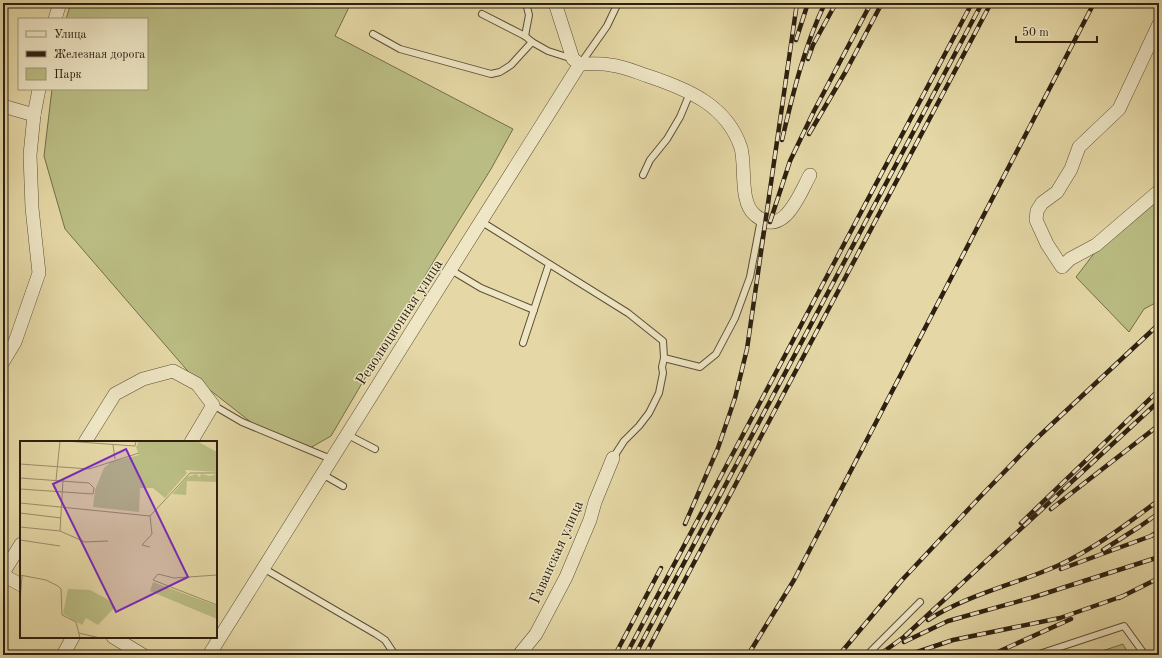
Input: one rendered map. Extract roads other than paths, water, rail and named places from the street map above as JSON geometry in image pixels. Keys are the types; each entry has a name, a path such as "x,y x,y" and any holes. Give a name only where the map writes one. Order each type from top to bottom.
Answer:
{"street":[{"path":"55,18 60,3"},
{"path":"555,3 576,62 610,64 678,86 706,102 720,113 732,128 741,148 745,194 748,206 754,214 761,219 766,221 781,220 789,214 810,175"},
{"path":"1159,24 1119,109 1079,147 1071,169 1057,192 1042,203 1037,211 1036,220 1047,244 1062,267 1070,259 1096,245 1159,192"},
{"name":"Революционная улица","path":"209,655 346,434 482,222 576,62"},
{"path":"3,362 15,342 39,273 32,208 30,155 34,115 39,90"},
{"path":"3,106 34,115"},
{"path":"86,441 115,394 143,379 173,371 197,384 213,405 192,441"},
{"name":"Гаванская улица","path":"520,655 536,634 566,577 590,520 595,502 613,458"},
{"path":"20,546 3,574 20,584"},
{"path":"63,655 72,638"},
{"path":"115,638 143,655"}],"lane":[{"path":"524,36 529,15 526,3"},
{"path":"482,14 524,36 548,51 576,62 607,26 618,3"},
{"path":"373,34 400,49 491,74 500,72 511,65 532,42"},
{"path":"643,175 650,160 667,138 680,117 690,93"},
{"path":"664,358 700,368 716,354 735,318 750,277 761,219"},
{"path":"482,222 628,313 663,341 663,374 659,393 646,418 624,441 613,458"},
{"path":"523,343 549,264"},
{"path":"451,270 481,288 534,310"},
{"path":"213,405 242,422 331,459"},
{"path":"346,434 375,449"},
{"path":"322,474 343,486"},
{"path":"263,568 376,634 385,640 394,655"},
{"path":"867,655 920,602"},
{"path":"1036,655 1124,626 1145,655"}],"railway":[{"path":"685,524 718,448 735,398 747,349 797,3"},
{"path":"796,40 808,3"},
{"path":"782,140 805,53 825,3"},
{"path":"808,59 813,45 836,3"},
{"path":"770,222 790,161 814,111 871,3"},
{"path":"809,134 846,71 882,3"},
{"path":"626,655 972,3"},
{"path":"635,655 982,3"},
{"path":"645,655 991,3"},
{"path":"748,655 794,580 1094,3"},
{"path":"839,655 902,580 1037,438 1159,324"},
{"path":"1021,523 1159,390"},
{"path":"905,636 1159,401"},
{"path":"1051,509 1159,425"},
{"path":"928,620 958,604 991,590 1057,566 1071,559 1110,536 1159,500"},
{"path":"1103,550 1159,513"},
{"path":"1061,569 1151,536 1159,531"},
{"path":"904,642 948,621 1034,597 1159,557"},
{"path":"615,655 661,568"},
{"path":"1119,598 1159,578"},
{"path":"908,655 953,640 1060,618 1123,596"},
{"path":"991,655 1071,619"},
{"path":"879,655 908,634"}]}
